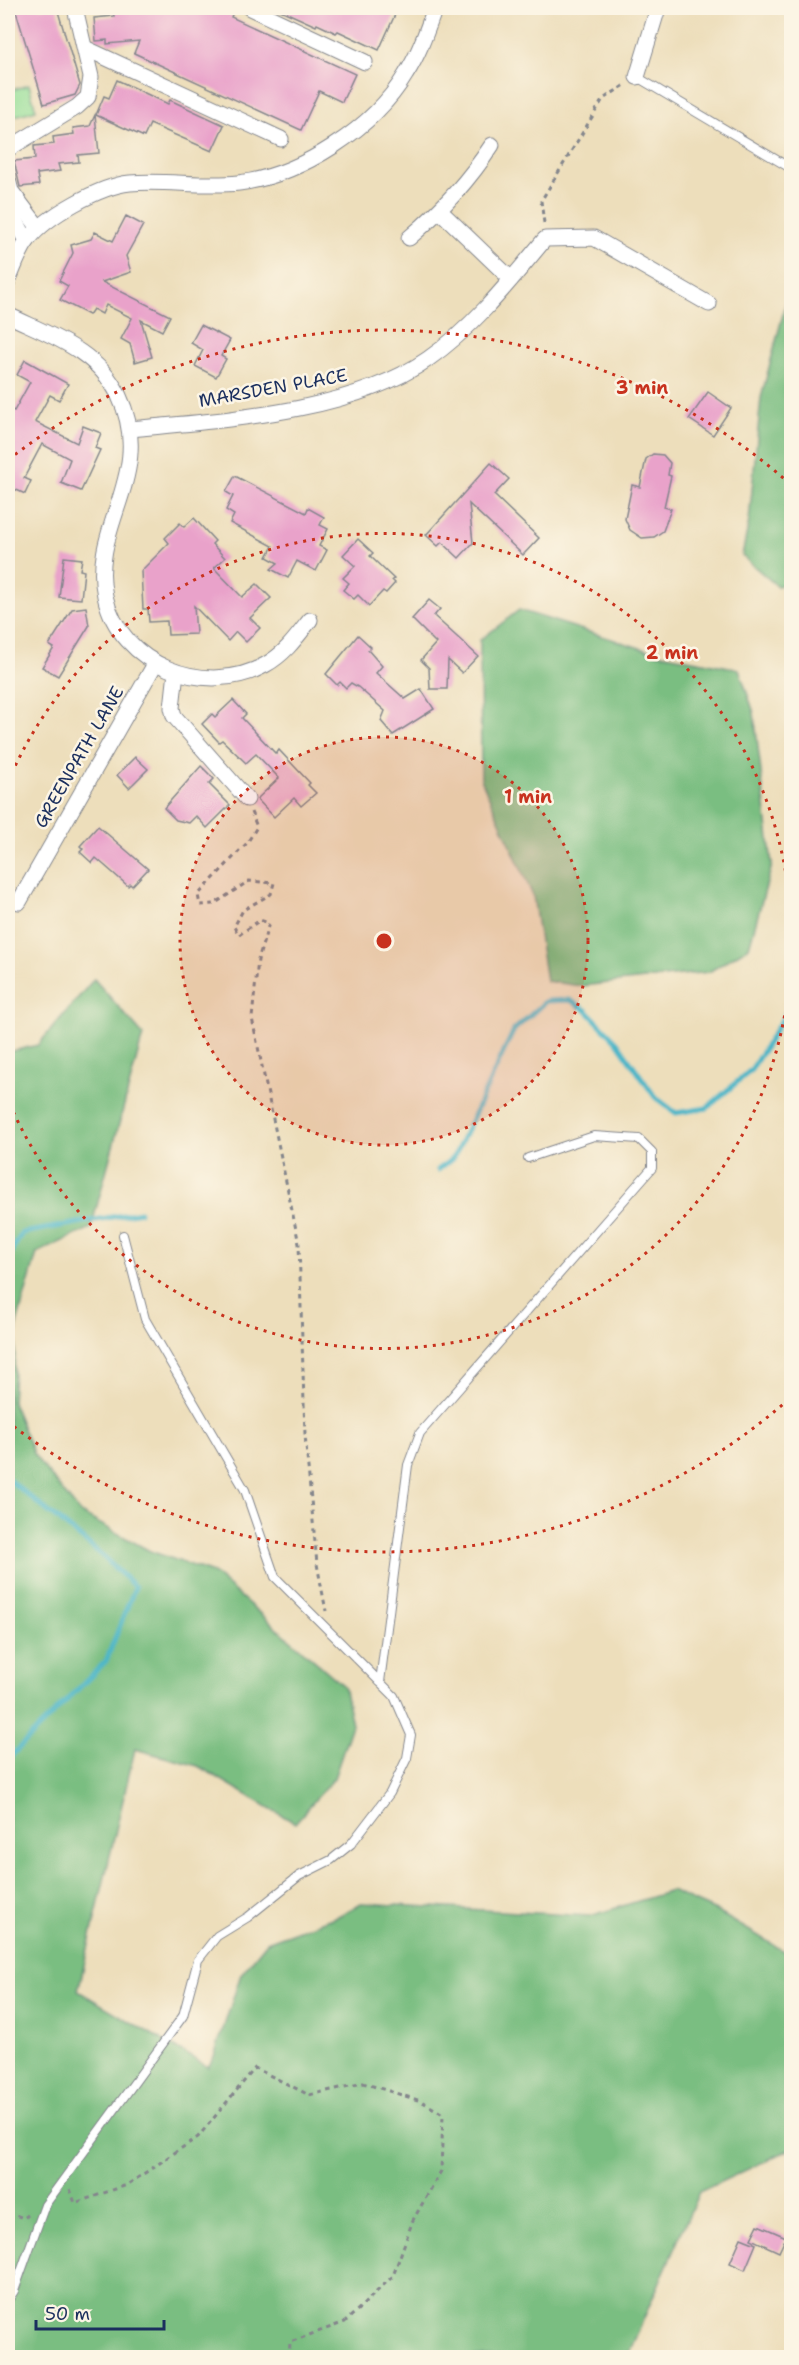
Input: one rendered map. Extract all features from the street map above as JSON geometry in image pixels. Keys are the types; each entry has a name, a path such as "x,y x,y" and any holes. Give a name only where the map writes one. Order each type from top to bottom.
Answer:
{"street":[{"path":"8,149 77,107 88,97 91,76 75,8"},
{"path":"250,8 365,62"},
{"path":"8,281 27,241 39,228 86,197 128,183 238,183 279,175 327,151 381,106 406,75 435,8"},
{"path":"637,77 658,8"},
{"path":"85,48 282,139"},
{"path":"409,238 440,211 473,175 492,145"},
{"path":"8,180 11,191 39,228"},
{"path":"8,206 27,241"},
{"path":"440,211 512,279"},
{"path":"545,239 594,238 709,304"},
{"name":"MARSDEN PLACE","path":"130,429 256,415 316,403 386,383 409,371 446,345 512,279 545,239"},
{"path":"8,315 76,347 93,360 118,395 130,429 132,458 104,559 105,597 125,636 155,664 197,678 222,679 265,665 289,648 310,620"},
{"name":"GREENPATH LANE","path":"19,902 155,664"},
{"path":"176,672 172,708 174,716 247,799"}],"lane":[{"path":"637,77 792,169"},
{"path":"380,1682 408,1465 420,1433 652,1168 652,1152 639,1139 594,1136 528,1158"},
{"path":"8,2300 14,2291 45,2205 183,2016 198,1960 217,1936 248,1917 299,1876 331,1860 351,1844 390,1794 407,1758 411,1735 394,1696 275,1577 244,1491 145,1319 123,1235"}],"path":[{"path":"545,239 542,201 603,99 637,77"},
{"path":"247,799 257,826 247,843 198,895 200,905 214,904 249,881 274,883 271,894 243,910 234,927 239,935 260,920 269,923 258,960 252,1018 299,1244 305,1436 317,1564 330,1632"},
{"path":"66,2176 75,2203 127,2185 198,2137 255,2068 309,2095 363,2083 421,2101 443,2114 441,2171 413,2220 393,2276 345,2322 290,2342 289,2358"},
{"path":"8,2213 24,2218 45,2205"}],"green space":[{"path":"29,85 36,110 8,118 8,91"},
{"path":"791,284 792,583 777,586 742,556 749,521 761,398"},
{"path":"519,610 656,653 739,669 754,713 772,865 749,947 709,972 581,986 546,981 533,896 481,779 480,640"},
{"path":"94,979 143,1035 91,1228 37,1253 17,1323 12,1402 34,1455 80,1513 150,1551 213,1573 344,1686 352,1725 334,1778 295,1823 198,1766 135,1749 78,1991 208,2067 214,2057 241,1974 267,1942 343,1914 361,1903 590,1916 671,1891 716,1911 791,1955 791,2149 699,2192 627,2357 8,2357 8,1052 38,1045"}],"building":[{"path":"15,8 57,8 80,85 75,95 44,104"},
{"path":"113,8 235,8 231,17 355,74 342,102 319,91 301,130 134,53 139,41 107,44 107,40 96,41 94,18 114,16"},
{"path":"276,8 398,8 379,50 338,31 336,33 317,24 316,26"},
{"path":"117,80 168,104 170,100 224,125 212,151 150,124 144,137 96,115 104,96 109,98"},
{"path":"95,115 99,153 78,155 79,162 58,164 60,171 37,174 39,185 20,187 14,161 35,159 34,146 54,144 53,137 74,134 73,128 90,126"},
{"path":"126,216 143,225 126,256 131,272 102,282 170,316 162,331 141,320 152,357 135,362 130,344 121,339 132,318 106,305 102,314 93,309 89,315 60,300 68,286 59,281 73,253 71,245 91,239 95,232 113,241"},
{"path":"201,325 230,340 221,356 226,359 216,377 195,366 203,350 191,343"},
{"path":"25,360 68,384 59,400 50,395 35,422 77,443 83,426 101,433 95,448 100,450 81,491 61,483 70,459 42,444 24,478 31,481 25,494 8,486 8,408 14,411 30,382 17,375"},
{"path":"708,392 731,408 713,435 689,419"},
{"path":"653,454 663,455 670,463 668,475 671,476 664,507 671,509 663,531 654,537 642,538 630,530 625,519 632,485 640,487 646,459"},
{"path":"491,463 509,479 494,495 539,538 523,555 469,504 473,543 459,558 442,542 438,546 426,535"},
{"path":"235,476 306,513 308,508 324,517 320,525 328,529 319,546 327,550 316,571 297,561 288,578 271,569 278,563 267,557 273,546 230,523 234,515 226,510 233,496 226,492"},
{"path":"194,518 215,541 212,544 225,558 214,568 242,597 257,584 271,598 250,618 260,628 246,642 236,632 228,641 194,606 196,634 168,635 167,621 149,622 148,609 143,609 141,571 169,543 165,538 180,523 184,527"},
{"path":"358,539 373,553 370,556 394,579 392,580 395,583 386,593 383,591 369,606 358,595 354,599 343,590 349,583 343,578 355,566 343,555"},
{"path":"64,557 82,559 80,570 84,571 81,599 59,597"},
{"path":"429,600 440,609 434,616 478,656 462,673 448,660 447,689 430,689 429,668 421,660 436,643 412,619"},
{"path":"86,607 89,626 58,676 42,667 54,648 49,645 72,609"},
{"path":"358,635 371,647 368,650 382,666 376,673 405,699 421,689 434,709 393,735 381,721 385,711 351,683 346,688 340,682 337,685 326,674"},
{"path":"233,700 246,714 242,718 276,754 279,750 310,783 308,785 316,793 301,806 294,798 274,817 257,799 279,778 256,754 246,763 222,740 219,742 202,724 212,714 215,717"},
{"path":"135,757 148,769 129,788 117,775"},
{"path":"201,766 214,779 209,784 230,805 207,828 196,816 189,823 176,820 164,808"},
{"path":"98,826 148,869 132,886 130,884 128,886 96,858 92,863 80,852 83,849 80,846"},
{"path":"758,2225 786,2237 779,2252 751,2239"},
{"path":"741,2238 756,2244 745,2270 730,2263"}],"waterway":[{"path":"438,1170 454,1157 514,1030 546,1001 570,1000 586,1010 617,1042 655,1097 676,1113 707,1108 751,1070 792,1003"},
{"path":"8,1258 22,1233 140,1212"},
{"path":"8,1479 97,1551 135,1587 106,1661 8,1759"}]}
